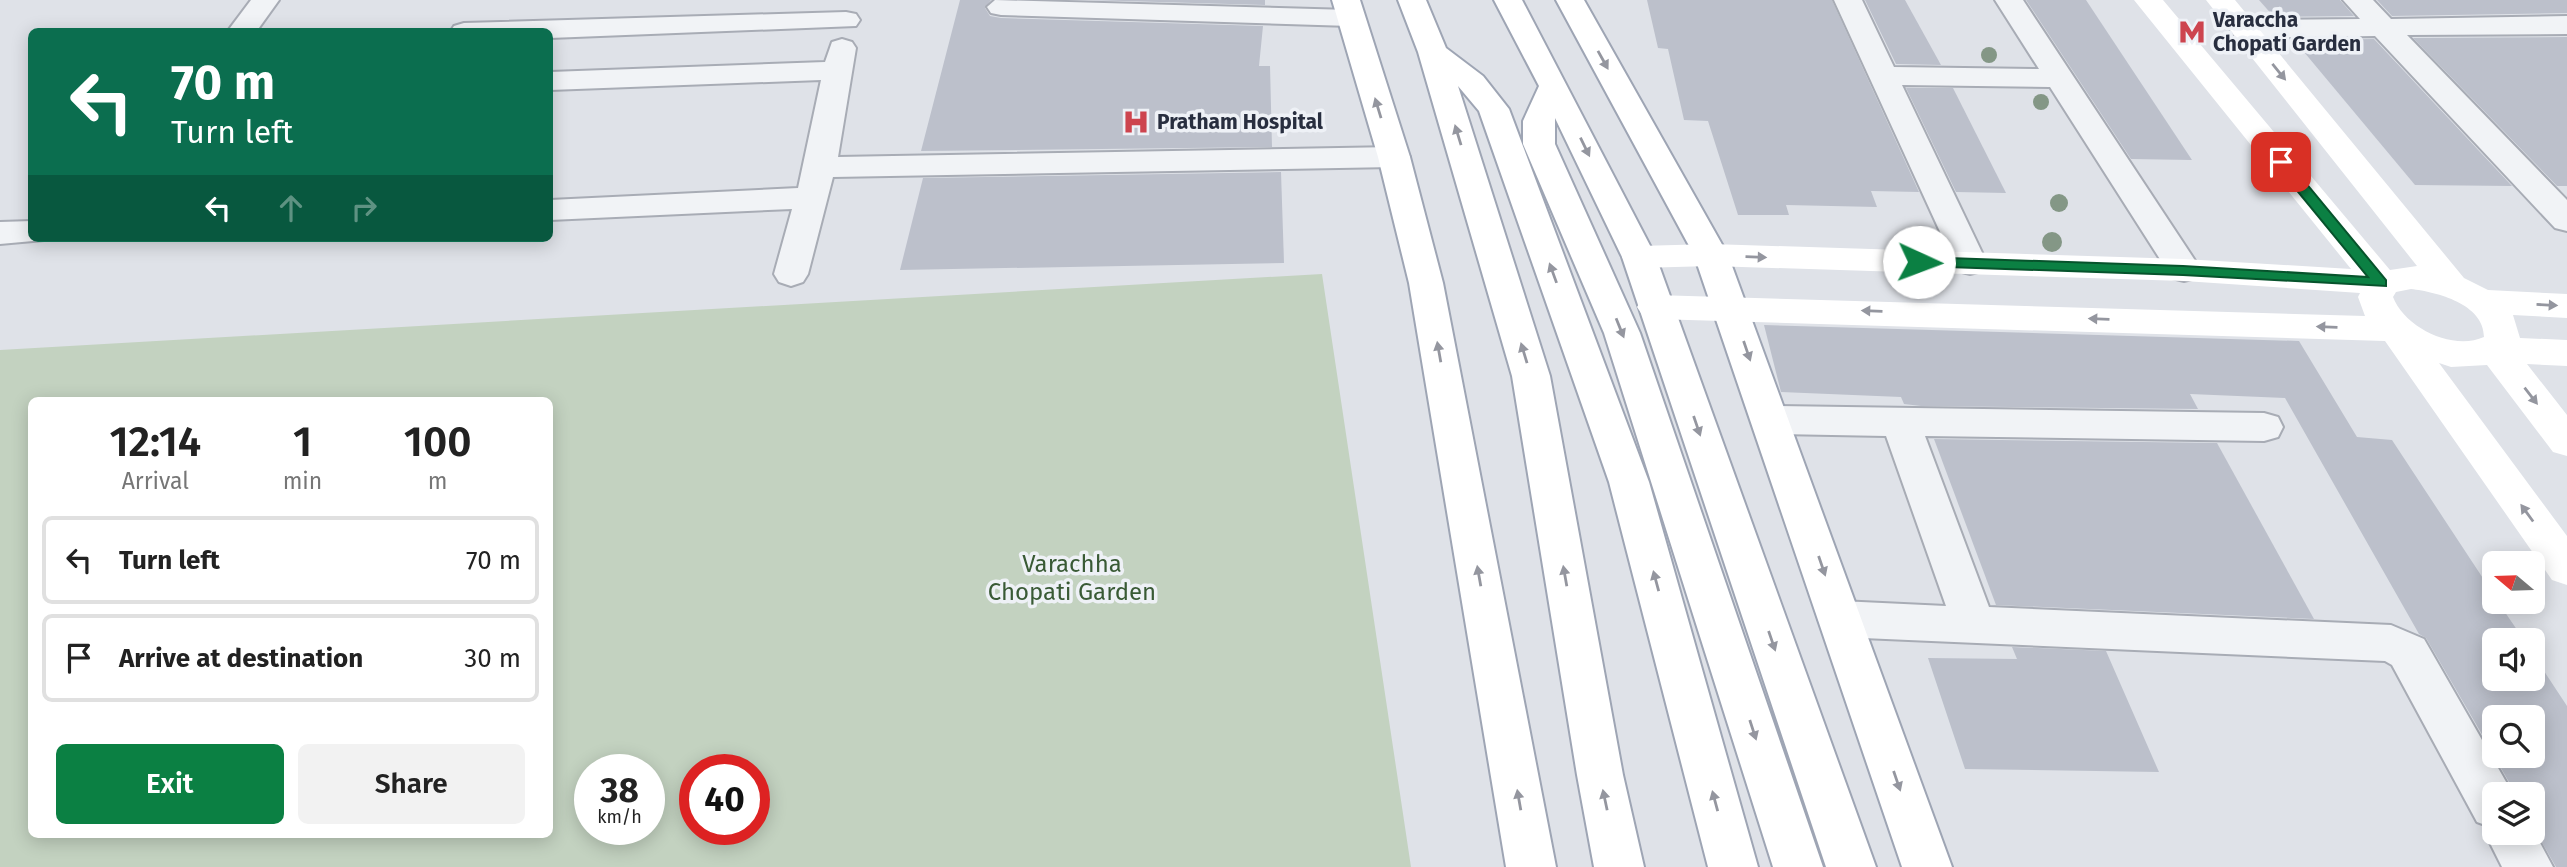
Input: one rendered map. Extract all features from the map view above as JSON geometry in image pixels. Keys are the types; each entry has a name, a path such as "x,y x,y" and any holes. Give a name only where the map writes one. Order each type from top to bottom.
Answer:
{"main road":[{"path":"1412,0 1433,52 1531,376 1597,761 1619,867"},
{"path":"1508,0 1639,257 1851,867"},
{"path":"1570,0 1712,256 1927,867"},
{"path":"2148,0 2381,283"},
{"path":"2220,0 2465,293 2499,319 2504,332 2502,343 2495,349"},
{"path":"1348,9 1394,157 1426,284 1531,867"},
{"path":"1433,52 1484,94 1499,122 1629,482 1733,867"},
{"path":"1554,86 1538,119 1535,132 1622,333 1798,867"},
{"path":"1639,257 1712,256 1970,263 2183,271 2381,283 2393,278 2410,277 2465,293 2567,306"},
{"path":"2381,283 2375,291 2374,303 2567,568"},
{"path":"1655,307 1731,307 2395,329 2435,349 2457,354 2477,355 2495,349 2567,353"},
{"path":"2495,349 2567,442"}],"street":[{"path":"244,28 265,0"},
{"path":"1848,0 1970,263"},
{"path":"2009,0 2183,271"},
{"path":"2357,0 2567,220"},
{"path":"2537,0 2567,25"},
{"path":"1000,7 1348,9"},
{"path":"556,41 846,10 839,70 817,183 791,274"},
{"path":"2244,29 2567,25"},
{"path":"553,81 839,70"},
{"path":"1883,76 2057,78"},
{"path":"553,210 817,183 1394,157"},
{"path":"0,233 28,232"},
{"path":"1771,420 2264,427"},
{"path":"1900,422 1975,627"},
{"path":"1840,619 1975,627 2391,643 2408,652 2482,785"},
{"path":"2516,845 2528,867"}],"green space":[{"name":"Varachha Chopati Garden","path":"1322,274 1411,867 0,867 0,350"}],"building":[{"path":"960,0 991,0 985,8 990,16 1001,18 1263,26 1259,66 1270,66 1272,147 921,151"},
{"path":"1088,0 1265,0 1265,5"},
{"path":"1647,0 1832,0 1919,192 1871,191 1877,207 1786,205 1789,215 1738,215 1708,121 1684,120 1668,49 1658,48"},
{"path":"1865,0 1905,0 1941,65 1896,64"},
{"path":"2026,0 2086,0 2192,160 2131,159"},
{"path":"2259,0 2340,0 2354,16 2274,17"},
{"path":"2377,0 2567,0 2567,13 2392,16"},
{"path":"2567,37 2567,186 2557,186 2413,38"},
{"path":"2374,39 2512,186 2415,185 2294,40"},
{"path":"1906,88 1953,88 2006,193 1956,192"},
{"path":"1281,172 1284,263 900,270 923,178"},
{"path":"1764,325 2299,341 2357,437 2392,440 2482,577 2482,614 2506,614 2516,628 2482,628 2482,691 2545,691 2545,673 2567,706 2567,867 2556,867 2543,845 2545,782 2509,782 2501,768 2545,768 2545,705 2482,705 2482,734 2426,638 2419,634 2285,398 2190,394 2198,409 1921,406 1904,404 1901,397 1781,392"},
{"path":"1934,439 2217,443 2314,619 1996,605"},
{"path":"2012,647 2106,651 2159,772 1965,769 1928,658 2017,659"}],"place":[{"name":"Varaccha Chopati Garden","path":"2192,32"},
{"name":"Pratham Hospital","path":"1136,122"}],"route":[{"path":"1919,262 2183,271 2381,283 2281,162"}]}
